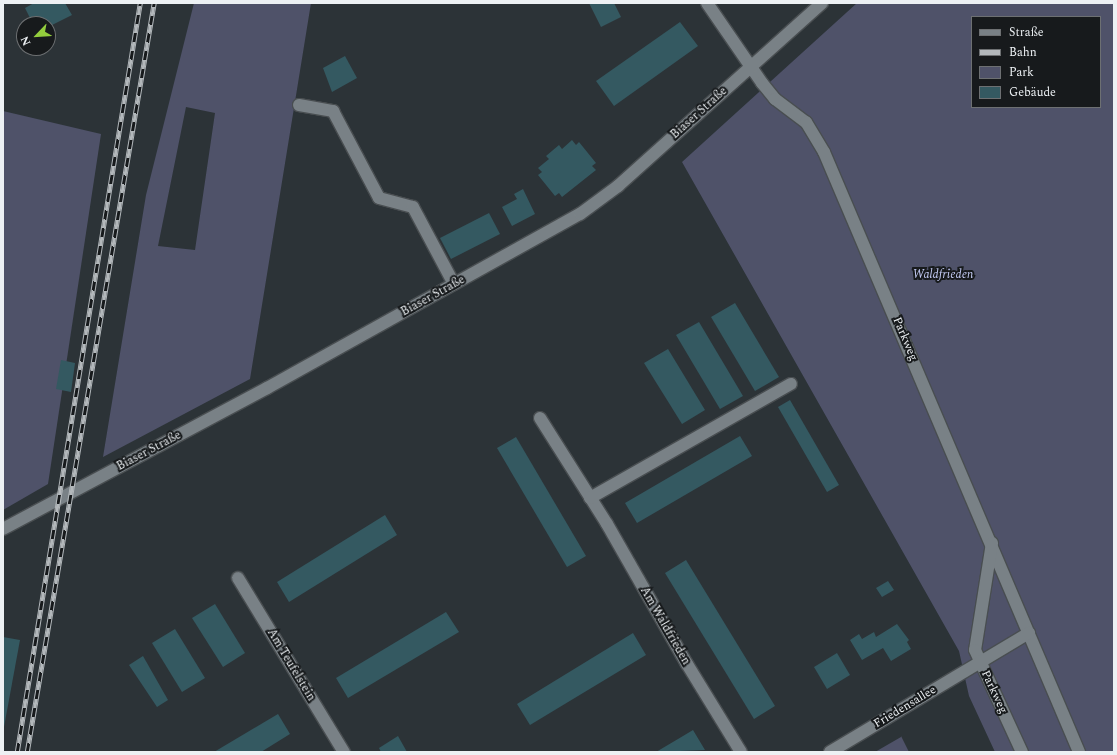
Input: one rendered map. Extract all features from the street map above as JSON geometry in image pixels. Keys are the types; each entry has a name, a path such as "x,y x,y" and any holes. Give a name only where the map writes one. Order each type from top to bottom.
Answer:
{"street":[{"name":"Parkweg","path":"707,3 750,67 772,96 806,122 824,152 992,543 1079,752"},
{"name":"Biaser Straße","path":"3,529 267,388 597,203 822,3"},
{"path":"299,105 333,111 379,198 414,207 454,284"},
{"path":"590,498 791,384"},
{"name":"Am Waldfrieden","path":"540,418 590,498 741,752"},
{"path":"980,662 975,650 992,543"},
{"name":"Am Teufelstein","path":"238,578 344,752"},
{"name":"Parkweg","path":"1022,752 980,662 1029,633"},
{"name":"Friedensallee","path":"830,752 980,662"}],"green space":[{"path":"194,3 311,3 250,379 103,457 146,195","holes":["186,107 215,113 195,250 158,246"]},
{"name":"Waldfrieden","path":"857,3 1114,3 1114,752 995,752 969,696 959,651 682,162"},
{"path":"3,111 101,134 48,484 3,510"},
{"path":"901,737 909,752 875,752"}],"building":[{"path":"34,3 65,3 72,15 56,23 56,16 29,16 25,8"},
{"path":"589,3 614,3 621,17 601,27"},
{"path":"680,22 698,46 614,106 596,81"},
{"path":"345,56 357,78 332,92 323,68"},
{"path":"572,140 576,145 579,142 596,163 592,166 596,170 562,197 559,193 555,196 538,175 542,172 538,168 549,159 546,156 559,145 562,149"},
{"path":"523,189 535,214 512,226 502,207 517,199 514,194"},
{"path":"489,213 500,234 451,259 440,238"},
{"path":"735,303 779,377 755,391 711,317"},
{"path":"699,322 743,396 720,409 676,335"},
{"path":"668,349 705,410 682,424 644,363"},
{"path":"61,360 75,363 71,392 56,389"},
{"path":"790,400 839,485 827,492 778,407"},
{"path":"740,436 752,456 637,523 625,503"},
{"path":"516,437 586,556 567,567 497,448"},
{"path":"385,515 397,535 289,602 277,582"},
{"path":"686,560 775,706 754,719 665,573"},
{"path":"888,581 894,590 882,597 876,588"},
{"path":"215,604 245,653 223,667 192,618"},
{"path":"446,612 459,632 348,698 336,678"},
{"path":"897,624 909,640 907,642 911,649 891,661 883,648 862,660 850,640 859,634 862,639 874,632 876,637"},
{"path":"175,629 205,678 182,692 152,643"},
{"path":"633,633 646,655 530,725 517,704"},
{"path":"3,637 20,640 4,727 3,727"},
{"path":"837,653 850,675 827,689 814,667"},
{"path":"143,656 168,700 157,707 129,665"},
{"path":"278,714 290,734 261,752 214,752"},
{"path":"693,730 705,750 656,752 678,739"},
{"path":"398,736 407,752 381,752 379,748"}],"railway":[{"path":"17,752 140,3"},
{"path":"27,752 154,3"}]}
